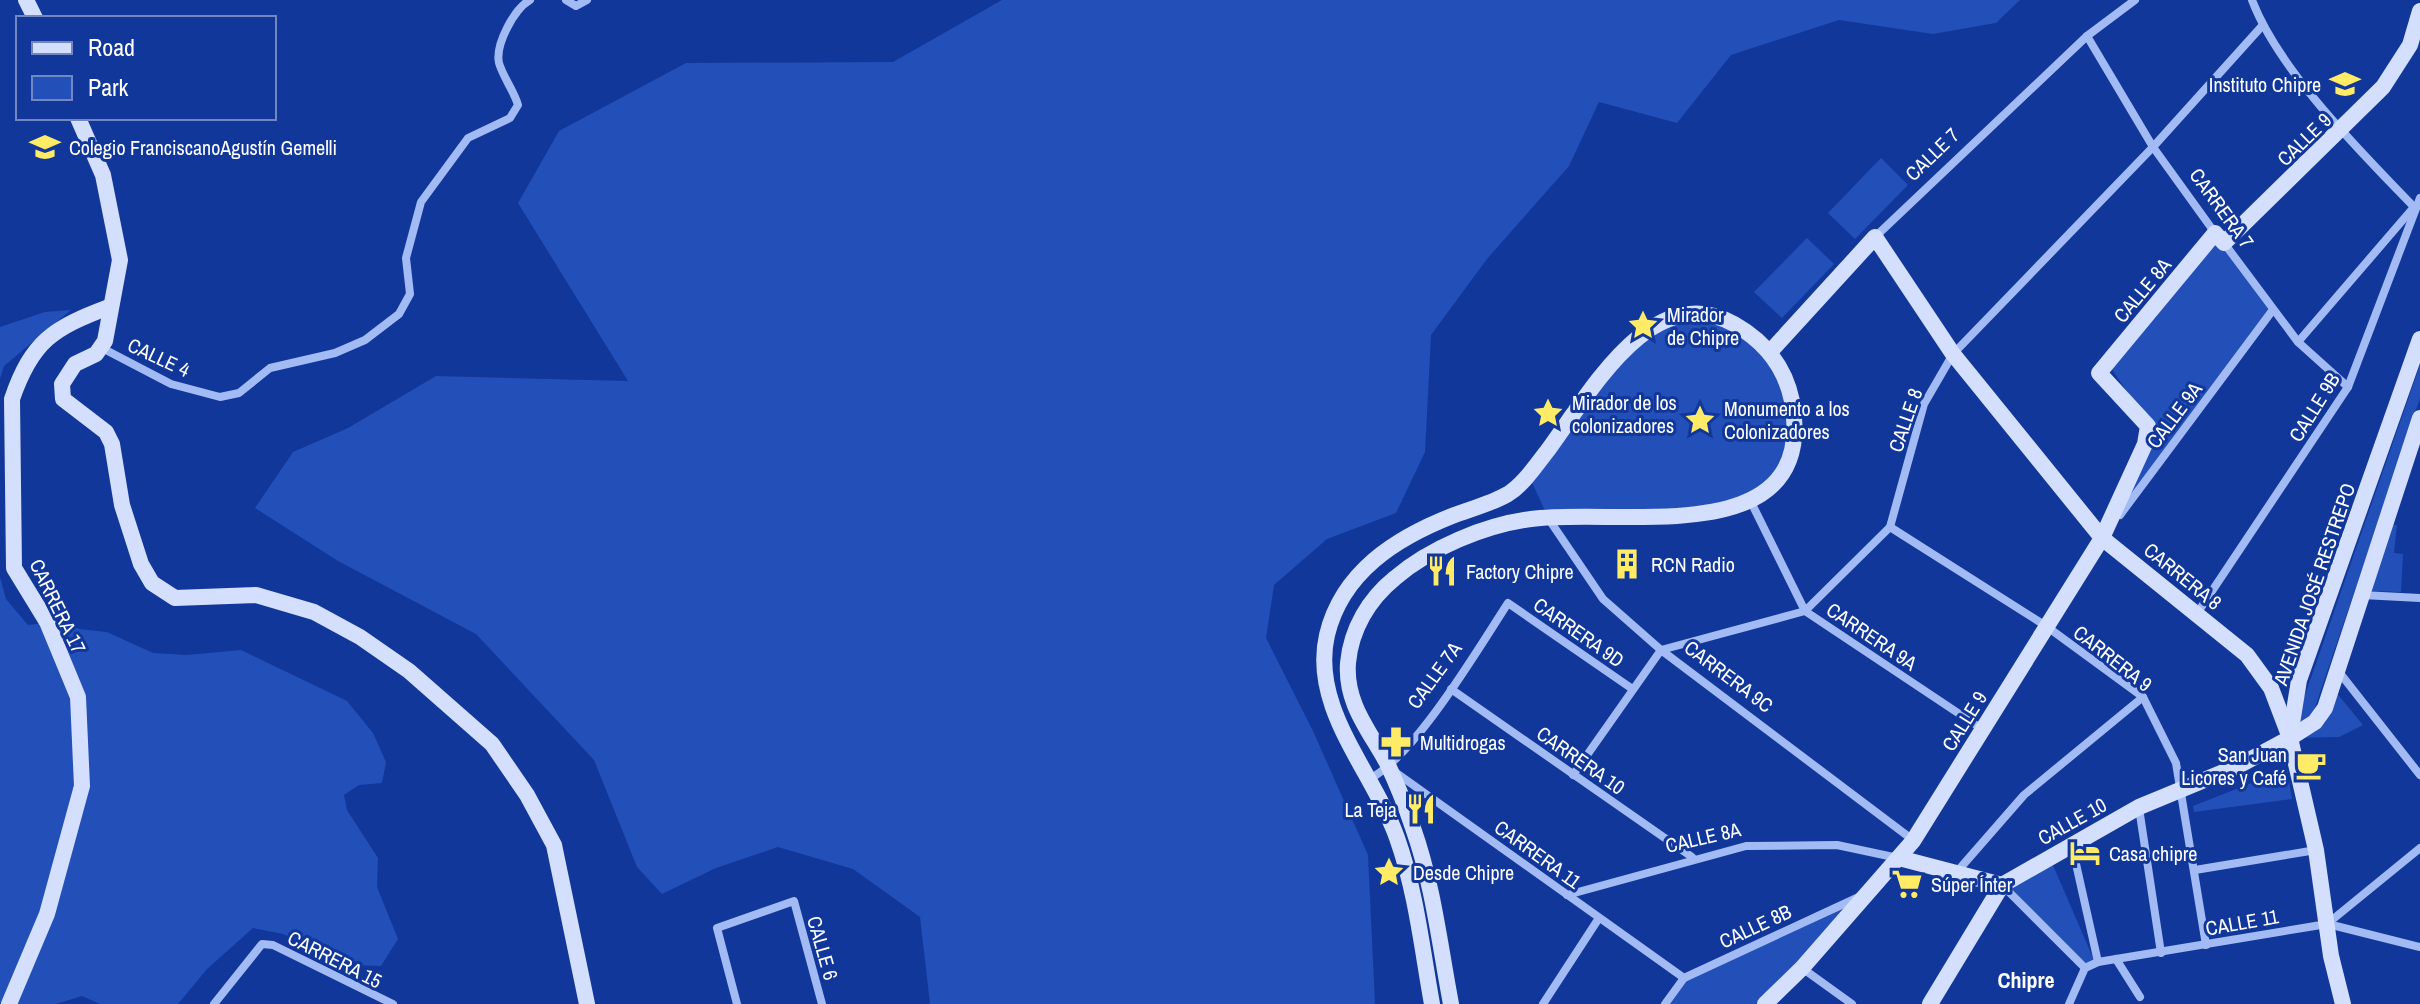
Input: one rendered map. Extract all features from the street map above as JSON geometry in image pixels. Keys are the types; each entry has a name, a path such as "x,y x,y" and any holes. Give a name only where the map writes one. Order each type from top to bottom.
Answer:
{"street":[{"name":"CALLE 4","path":"102,348 171,384 220,397 239,393 270,368 335,353 365,340 399,314 410,294 406,258 421,202 468,138 510,118 518,105 498,61 520,6 530,0"},
{"path":"566,0 576,6 587,0"},
{"name":"CALLE 7","path":"1770,352 1875,237 2087,36 2135,0"},
{"path":"2252,0 2262,26 2342,131 2414,207 2298,342"},
{"name":"CALLE 9","path":"2220,238 2342,131 2383,87 2410,45 2420,11"},
{"name":"CALLE 8","path":"1661,650 1805,611 1890,527 1924,404 1953,354 2153,147 2262,26"},
{"name":"CARRERA 7","path":"2087,36 2153,147 2272,311 2298,342 2348,387"},
{"path":"79,120 103,175 120,260 102,348 75,364 62,384 63,399 106,432 112,444 122,505 141,564 152,583 175,598 256,595 314,612 360,637 409,671 492,744 527,795 554,845 587,1004"},
{"name":"CALLE 9B","path":"2198,612 2348,387 2414,207 2420,198"},
{"name":"CARRERA 8","path":"1875,237 1953,354 2102,538 2198,612 2247,655 2271,688 2290,738 2316,850 2343,1004"},
{"name":"CALLE 8A","path":"2148,426 2099,373 2220,238"},
{"name":"CARRERA 17","path":"9,1004 47,914 82,786 78,697 47,622 14,568 12,399 26,364 48,335 70,321 109,307"},
{"name":"CALLE 9A","path":"2102,538 2272,311"},
{"path":"1432,1004 1398,839 1371,778 1337,720 1328,691 1324,651 1333,618 1366,565 1385,549 1437,522 1509,494 1529,476 1637,338 1663,319 1688,313 1717,316 1748,333 1770,352 1790,394 1793,444 1779,481 1770,491 1751,502 1706,513 1548,517 1511,524 1423,557 1389,583 1366,609 1357,628 1348,663 1350,693 1389,768 1415,833 1451,1004"},
{"name":"AVENIDA JOSÉ RESTREPO","path":"2290,738 2299,680 2420,339"},
{"path":"2290,738 2315,722 2325,708 2420,418"},
{"name":"CALLE 9","path":"1765,1004 1802,968 1913,841 2102,538 2145,444 2148,426"},
{"name":"CARRERA 9A","path":"1751,502 1805,611 1982,729"},
{"name":"CARRERA 9C","path":"1548,517 1603,599 1661,650 1913,841"},
{"name":"CARRERA 9","path":"1890,527 2046,626 2143,697 2162,731 2182,788 2206,945"},
{"path":"2362,595 2420,598"},
{"name":"CALLE 7A","path":"1389,768 1451,689 1508,603"},
{"name":"CARRERA 9D","path":"1508,603 1631,688"},
{"path":"1573,775 1631,688 1661,650"},
{"path":"2336,669 2420,775"},
{"name":"CARRERA 10","path":"1451,689 1692,857"},
{"path":"1955,874 2024,795 2143,697"},
{"name":"CALLE 10","path":"1930,1004 2002,885 2139,807 2238,766 2290,738"},
{"path":"1371,778 1389,768"},
{"name":"CARRERA 11","path":"1389,768 1684,978"},
{"path":"2139,807 2161,953"},
{"name":"CALLE 8A","path":"1567,895 1692,857 1746,846 1837,845 1899,858"},
{"path":"2072,845 2098,962"},
{"name":"CALLE 11","path":"2085,968 2098,962 2327,924 2420,848"},
{"path":"2195,870 2316,850"},
{"path":"1899,858 2002,885 2085,968 2069,1004"},
{"name":"CALLE 8B","path":"1665,1004 1684,978 1774,933 1871,892"},
{"name":"CALLE 6","path":"737,1004 717,928 794,901 822,1004"},
{"path":"1543,1004 1599,918"},
{"path":"2327,924 2420,947"},
{"name":"CARRERA 15","path":"214,1004 262,944 273,945 393,1004"},
{"path":"2116,959 2140,997"},
{"path":"1802,968 1852,1004"}],"green space":[{"path":"1002,0 2020,0 1996,23 1933,34 1839,20 1731,55 1677,123 1599,102 1569,166 1487,259 1431,335 1425,452 1396,513 1327,539 1274,585 1266,638 1313,731 1368,855 1375,1004 930,1004 920,917 853,869 778,847 716,868 662,894 637,867 594,760 476,634 338,561 255,508 293,452 348,428 436,376 628,381 518,203 559,131 686,63 893,62"},
{"path":"1881,158 1908,185 1855,239 1828,213"},
{"path":"2212,229 2272,311 2102,538 2150,426 2111,368"},
{"path":"1807,238 1834,264 1782,318 1754,292"},
{"path":"71,310 4,366 0,379 0,327 45,312"},
{"name":"Monumento a los Colonizadores","path":"1697,312 1770,352 1794,418 1779,481 1724,511 1548,517 1529,476 1637,338"},
{"path":"2420,365 2420,398 2309,725 2335,691 2363,725 2339,737 2290,738"},
{"path":"2393,525 2397,525 2394,553 2403,554 2401,592 2371,591"},
{"path":"0,577 6,599 28,625 62,621 79,629 107,632 153,653 187,655 241,650 347,701 373,733 386,762 382,783 359,785 344,795 347,810 378,858 377,887 398,939 381,966 348,965 283,934 253,928 207,969 178,1004 100,1004 82,996 56,1004 0,1004"},
{"path":"2287,769 2292,799 2194,812 2193,806"},
{"path":"2049,856 2097,967 2084,969 2002,885"},
{"path":"1871,892 1765,1004 1665,1004 1684,978"}],"place":[{"name":"Instituto Chipre","path":"2345,84"},
{"name":"Colegio FranciscanoAgustín Gemelli","path":"45,147"},
{"name":"Mirador de Chipre","path":"1643,325"},
{"name":"Mirador de los colonizadores","path":"1548,413"},
{"name":"Monumento a los Colonizadores","path":"1700,420"},
{"name":"RCN Radio","path":"1627,564"},
{"name":"Factory Chipre","path":"1442,571"},
{"name":"Multidrogas","path":"1396,742"},
{"name":"San Juan Licores y Café","path":"2311,765"},
{"name":"La Teja","path":"1421,809"},
{"name":"Casa chipre","path":"2085,853"},
{"name":"Desde Chipre","path":"1389,872"},
{"name":"Súper Ínter","path":"1907,884"}],"district":[{"name":"Chipre","path":"2026,980"}]}
